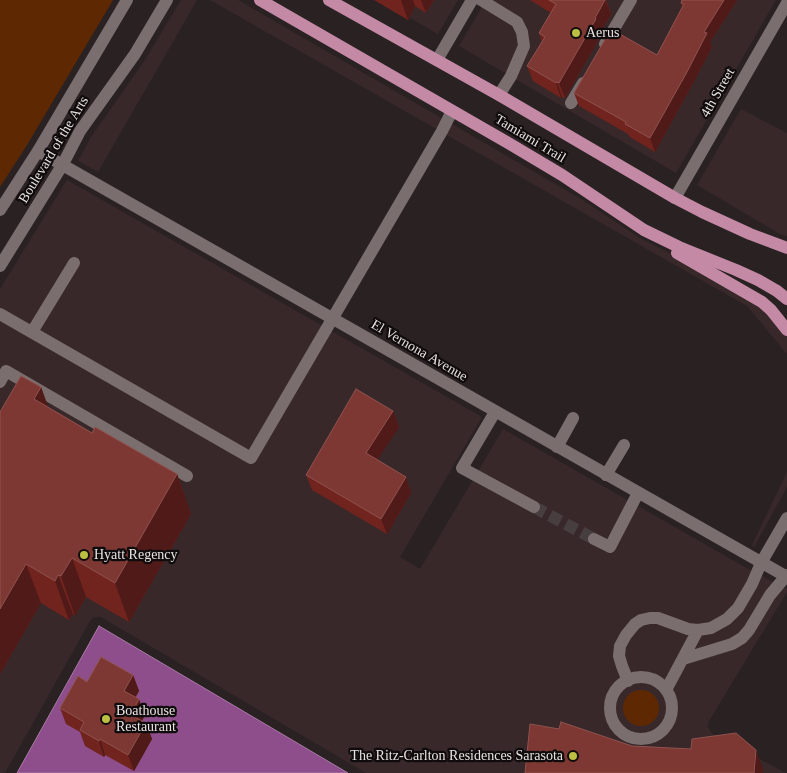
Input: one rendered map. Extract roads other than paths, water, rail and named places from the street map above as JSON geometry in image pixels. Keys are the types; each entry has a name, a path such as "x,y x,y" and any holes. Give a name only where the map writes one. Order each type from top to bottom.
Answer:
{"main road":[{"name":"Tamiami Trail","path":"260,0 562,175 644,230 679,247 736,270 764,284 787,299"},
{"name":"Tamiami Trail","path":"329,0 499,95 674,198 750,234 787,248"},
{"path":"644,230 685,257 762,302 787,330"}],"street":[{"name":"Boulevard of the Arts","path":"0,210 38,151 127,0"},
{"name":"Boulevard of the Arts","path":"0,266 63,164 80,131 135,54 166,0"},
{"path":"437,60 472,0"},
{"path":"481,0 518,22 522,32 524,46 499,95"},
{"path":"601,51 631,0"},
{"name":"4th Street","path":"674,198 787,3"},
{"path":"571,103 591,68"},
{"path":"0,314 251,458 452,111"},
{"name":"El Vernona Avenue","path":"38,151 761,563 787,576"},
{"path":"32,332 74,263"},
{"path":"0,382 6,371 187,476"},
{"path":"495,412 462,468 534,507"},
{"path":"557,447 573,418"},
{"path":"606,475 624,446"},
{"path":"594,539 610,547 638,493"},
{"path":"628,681 619,656 620,646 635,624 641,620 658,618 688,629 698,630 711,628 732,615 752,584 761,563 787,518"},
{"path":"683,659 732,644 742,638 770,595 787,576"},
{"path":"666,690 698,630"},
{"path":"645,677 655,680 666,690 672,705 671,715 667,724 660,732 652,737 632,738 623,734 616,727 610,708 612,698 617,689 625,682 634,678 645,677"}],"tunnel":[{"path":"534,507 594,539"}],"place":[{"name":"Aerus","path":"576,33"},
{"name":"Hyatt Regency","path":"84,555"},
{"name":"Boathouse Restaurant","path":"106,719"},
{"name":"The Ritz-Carlton Residences Sarasota","path":"573,756"}]}
